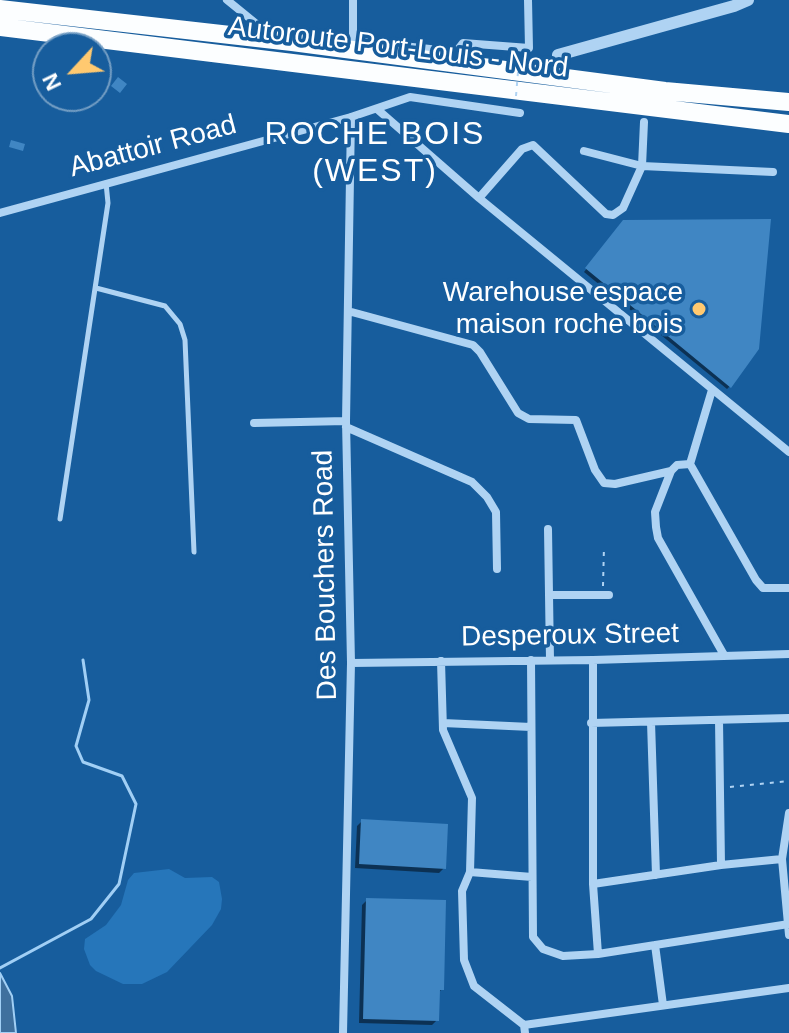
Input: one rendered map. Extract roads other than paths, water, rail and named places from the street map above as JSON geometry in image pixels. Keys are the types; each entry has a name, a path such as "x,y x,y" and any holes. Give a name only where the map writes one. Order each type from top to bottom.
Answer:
{"highway":[{"path":"0,9 292,42 665,91 789,100"},
{"name":"Autoroute Port-Louis - Nord","path":"0,27 789,126"}],"street":[{"path":"227,0 239,5 264,30 456,52 463,43 529,48 528,0"},
{"path":"353,0 353,39"},
{"path":"558,55 748,0"},
{"name":"Abattoir Road","path":"0,213 351,117 410,97 520,113"},
{"path":"377,109 479,198 789,452"},
{"name":"Des Bouchers Road","path":"343,1033 351,663 346,424 351,117"},
{"path":"479,198 522,149 533,145 606,214 613,215 623,208 642,166 644,122"},
{"path":"584,151 642,166 773,172"},
{"path":"348,311 473,345 518,413 529,419 576,420 595,470 604,483 615,484 671,471"},
{"path":"712,390 690,464 756,580 763,588 789,588"},
{"path":"254,423 346,424 472,482 496,512 497,569"},
{"path":"690,464 677,465 671,471 655,512 658,538 724,655"},
{"path":"548,529 550,660"},
{"path":"549,595 606,595"},
{"name":"Desperoux Street","path":"351,663 789,654"},
{"path":"531,660 533,937 543,949 563,956 598,954 788,924"},
{"path":"593,660 593,884 598,954"},
{"path":"441,661 443,730 472,798 470,872 462,891 464,960 474,986 524,1029 663,1005 789,988"},
{"path":"591,723 789,718"},
{"path":"719,720 721,865"},
{"path":"651,722 656,875"},
{"path":"443,723 531,727"},
{"path":"789,813 782,859 789,935"},
{"path":"593,884 782,859"},
{"path":"470,872 532,877"},
{"path":"655,945 663,1005"}],"lane":[{"path":"60,519 108,203 106,182"},
{"path":"96,288 165,306 180,324 185,340 194,552"}],"waterway":[{"path":"0,968 91,919 119,884 136,804 122,776 83,762 76,746 89,700 83,660"}],"place":[{"name":"Warehouse espace maison roche bois","path":"699,309"}],"district":[{"name":"ROCHE BOIS (WEST)","path":"375,154"}]}
